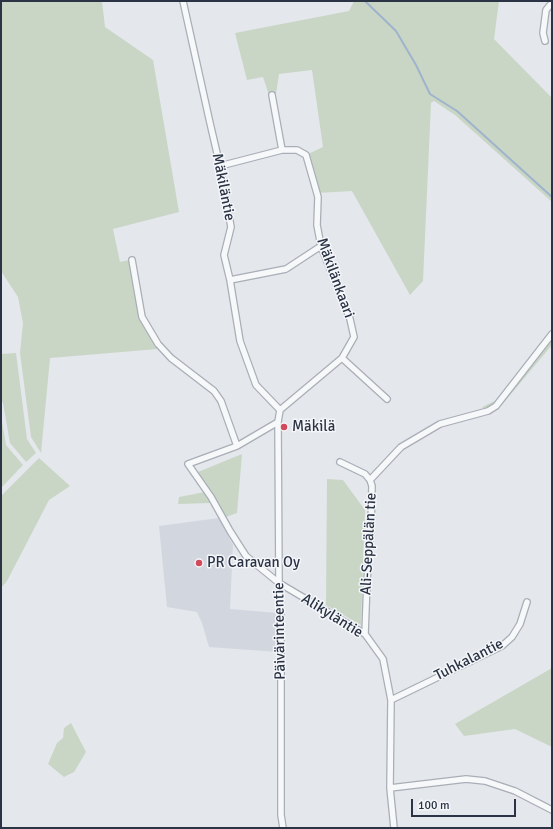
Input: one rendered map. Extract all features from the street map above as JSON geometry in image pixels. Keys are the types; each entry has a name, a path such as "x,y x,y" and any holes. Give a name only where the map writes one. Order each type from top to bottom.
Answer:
{"street":[{"name":"Mäkiläntie","path":"183,1 220,166 231,226 224,255 230,280 240,341 256,385 280,410"},
{"path":"545,41 543,33 546,10 552,4"},
{"path":"272,95 282,150"},
{"name":"Mäkilänkaari","path":"220,166 282,150 297,150 306,155 318,196 316,225 321,246 350,319 354,338 342,358 280,410"},
{"path":"230,280 286,269 321,246"},
{"path":"132,260 142,317 158,344 171,358 214,391 221,401 237,446 278,422"},
{"name":"Ali-Seppälän tie","path":"365,634 371,527 372,486 370,480 401,447 440,424 488,411 496,406 552,334"},
{"path":"342,358 387,399"},
{"name":"Päivärinteentie","path":"280,410 278,422 279,583 281,615 281,815 284,828"},
{"name":"Alikyläntie","path":"237,446 188,464 211,497 246,556 279,583 365,634 383,659 391,700 390,788 394,828"},
{"path":"340,462 365,474 370,480"},
{"name":"Tuhkalantie","path":"391,700 502,646 512,637 520,624 527,602"},
{"path":"390,788 466,779 484,781 515,791 552,810"}],"shaded area":[{"path":"219,518 233,545 230,609 278,613 278,652 209,647 197,612 167,607 159,526"}],"green space":[{"path":"1,1 102,1 105,27 153,60 179,212 113,229 120,262 129,260 139,316 158,349 50,358 41,453 31,437 20,353 23,323 18,297 1,271"},
{"path":"354,1 499,1 494,39 552,98 552,202 455,115 434,101 431,103 423,281 410,295 352,191 317,193 306,155 323,147 312,70 279,74 276,94 269,95 263,77 247,80 235,33 349,11"},
{"path":"552,331 552,345 501,406 489,415 482,407 495,401"},
{"path":"16,353 27,439 36,453 26,462 10,443 3,403 1,400 1,354"},
{"path":"1,416 6,445 23,465 1,488"},
{"path":"242,454 237,513 223,518 217,507 210,503 178,504 179,497 210,491 198,472"},
{"path":"39,458 70,486 49,500 7,581 1,588 1,496"},
{"path":"327,479 343,480 365,510 361,625 326,605"},
{"path":"552,668 552,747 515,729 464,736 455,724"},
{"path":"71,723 86,752 74,772 64,777 48,764 57,743 63,738 64,728"}],"waterway":[{"path":"365,1 396,31 416,65 430,94 457,111 552,197"}],"place":[{"name":"Mäkilä","path":"284,427"},
{"name":"PR Caravan Oy","path":"199,563"}]}
